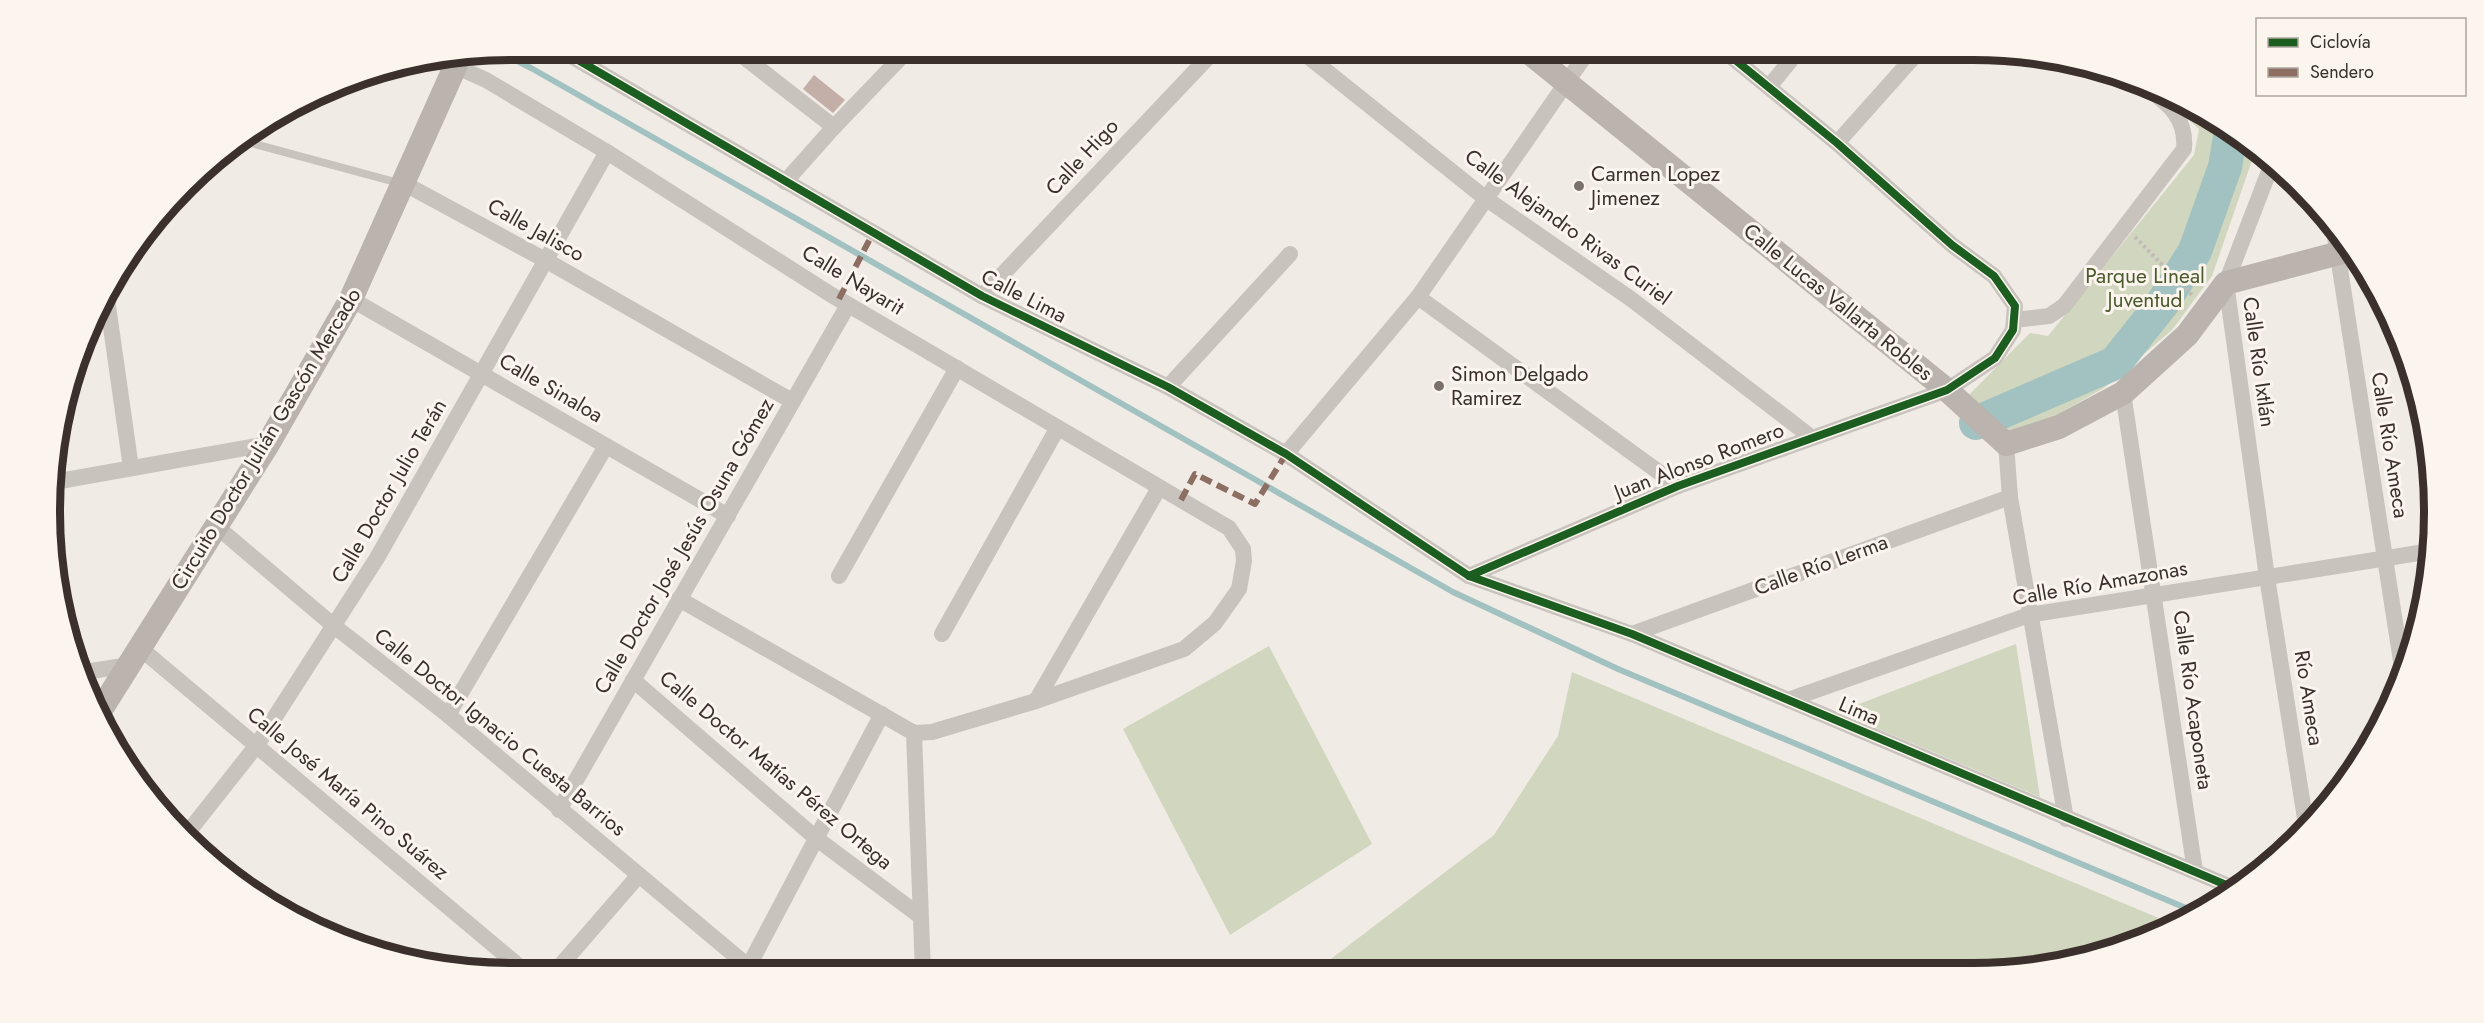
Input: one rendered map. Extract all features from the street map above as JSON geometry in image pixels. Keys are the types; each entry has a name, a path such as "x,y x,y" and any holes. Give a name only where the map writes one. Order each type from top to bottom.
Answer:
{"street":[{"name":"Calle Lima","path":"578,60 982,296 1168,387 1286,454 1469,576"},
{"path":"748,60 834,127"},
{"path":"786,183 834,127 898,60"},
{"name":"Calle Higo","path":"982,296 1206,60"},
{"name":"Calle Alejandro Rivas Curiel","path":"1312,60 1485,198 1631,300 1811,437"},
{"name":"Calle Lucas Vallarta Robles","path":"1539,60 1947,390 2006,444"},
{"path":"1286,454 1418,297 1581,60"},
{"path":"1735,60 1838,143 1952,245 1994,276 2015,306 2014,320 2049,316 2064,306 2184,148 2185,133 2169,106"},
{"path":"1769,87 1791,60"},
{"path":"1838,143 1911,60"},
{"name":"Circuito Doctor Julián Gascón Mercado","path":"104,705 268,444 351,299 405,184 450,64"},
{"name":"Calle Nayarit","path":"455,64 607,152 848,305 1229,528 1243,549 1244,561 1239,589 1215,623 1184,649 1036,701"},
{"name":"Calle Doctor Julio Terán","path":"190,829 257,745 377,558 607,152"},
{"name":"Calle Río Ixtlán","path":"2267,577 2226,283 2269,171"},
{"name":"Calle Jalisco","path":"405,184 547,261 792,401"},
{"path":"2066,819 2010,497 2006,444 2059,427 2123,393 2187,335 2226,283 2342,253"},
{"path":"1168,387 1290,254"},
{"name":"Calle Río Ameca","path":"2345,256 2400,656"},
{"path":"1418,297 1678,486"},
{"name":"Calle Sinaloa","path":"351,299 728,516"},
{"name":"Calle Doctor José Jesús Osuna Gómez","path":"559,810 848,305"},
{"path":"108,309 131,468"},
{"name":"Juan Alonso Romero","path":"1469,576 1678,486 1947,390 1995,358 2013,330 2014,320"},
{"path":"839,576 957,368"},
{"name":"Calle Río Acaponeta","path":"2123,393 2195,871"},
{"path":"942,634 1057,429"},
{"path":"61,481 268,444"},
{"path":"448,715 606,446"},
{"path":"680,599 914,733 932,732 1036,701 1159,489"},
{"name":"Calle Río Lerma","path":"1632,634 2010,497"},
{"name":"Calle Doctor Ignacio Cuesta Barrios","path":"216,526 334,626 448,715 741,963"},
{"name":"Calle Río Amazonas","path":"1788,700 2029,615 2422,552"},
{"name":"Lima","path":"1469,576 1632,634 2226,885"},
{"name":"Río Ameca","path":"2267,577 2305,817"},
{"path":"89,671 135,656"},
{"name":"Calle José María Pino Suárez","path":"135,656 257,745 514,963"},
{"name":"Calle Doctor Matías Pérez Ortega","path":"633,680 818,839 920,916"},
{"path":"754,963 882,714"},
{"path":"914,733 923,963"},
{"path":"563,963 639,875"}],"lane":[{"name":"Calle Jalisco","path":"251,143 405,184"}],"path":[{"path":"2135,236 2191,294"}],"green space":[{"name":"Parque Lineal Juventud","path":"2177,110 2198,120 2253,158 2212,276 2172,330 2104,388 2009,442 1965,399 2030,333 2048,336 2194,155 2199,129"},
{"path":"2016,644 2040,797 1838,712"},
{"path":"1269,646 1372,844 1230,935 1123,729"},
{"path":"1572,672 2164,920 2145,929 2089,948 2002,962 1326,963 1494,835 1558,736"}],"building":[{"path":"814,75 845,100 833,113 803,89"}],"waterway":[{"path":"515,60 1453,592 1618,669 2187,908"},
{"path":"1976,423 2115,363 2162,304 2195,251 2225,167 2229,141"}],"marked path":[{"path":"839,299 874,231"},
{"path":"1181,500 1195,474 1255,504 1286,454"}],"cycle path":[{"path":"578,60 982,296 1168,387 1286,454 1469,576 1632,634 2226,885"},
{"path":"1469,576 1678,486 1947,390 1995,358 2013,330 2015,306 1994,276 1952,245 1837,143 1735,60"}],"place":[{"name":"Carmen Lopez Jimenez","path":"1579,186"},
{"name":"Simon Delgado Ramirez","path":"1439,386"}]}
